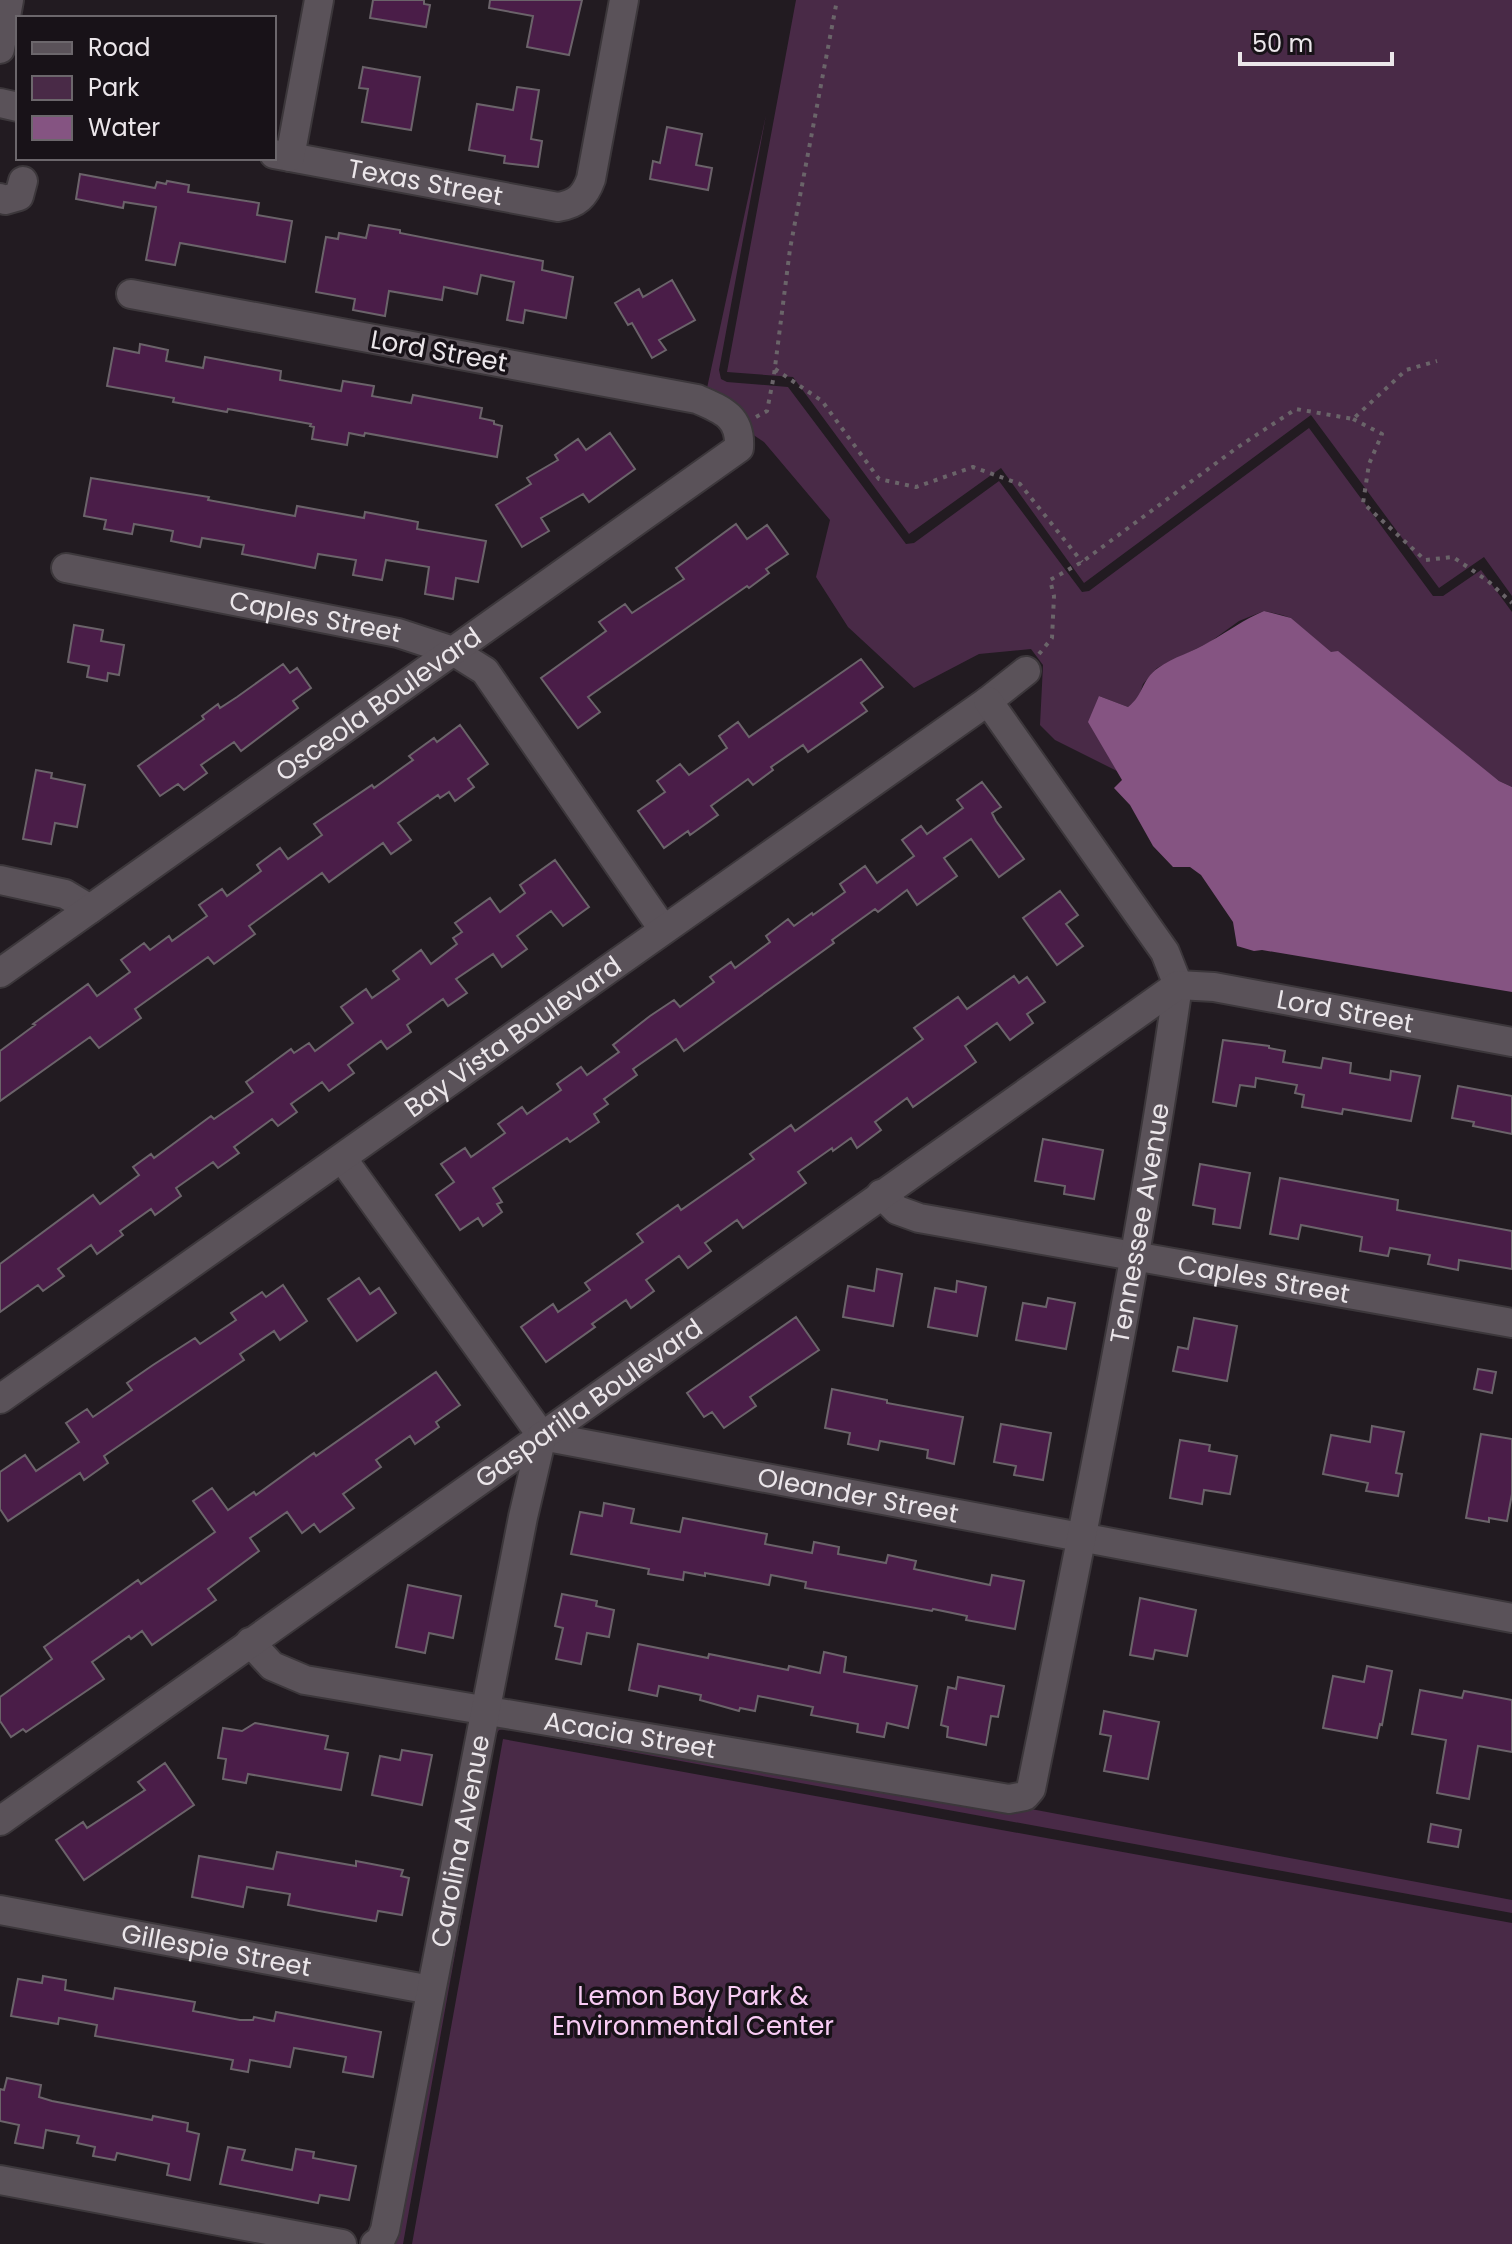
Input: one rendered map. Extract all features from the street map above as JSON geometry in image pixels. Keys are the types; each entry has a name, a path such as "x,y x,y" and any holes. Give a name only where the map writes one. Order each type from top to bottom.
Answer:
{"street":[{"path":"0,49 9,0"},
{"path":"282,156 319,0"},
{"name":"Texas Street","path":"282,156 558,207 577,201 586,192 591,179 624,0"},
{"path":"0,198 5,200 19,196 23,181"},
{"name":"Lord Street","path":"131,294 682,395 717,407 737,427"},
{"name":"Osceola Boulevard","path":"0,973 730,455 739,448 737,427"},
{"name":"Caples Street","path":"66,568 398,633 453,651 485,671 663,929"},
{"name":"Bay Vista Boulevard","path":"0,1399 988,701 1026,671"},
{"path":"988,701 1165,952 1178,985"},
{"path":"0,880 65,894 90,909"},
{"name":"Lord Street","path":"1178,985 1214,987 1512,1042"},
{"name":"Gasparilla Boulevard","path":"0,1821 1178,985"},
{"name":"Tennessee Avenue","path":"1025,1796 1031,1789 1082,1536 1178,985"},
{"path":"342,1158 542,1436"},
{"name":"Caples Street","path":"881,1194 897,1210 919,1218 1080,1249 1133,1255 1512,1323"},
{"name":"Oleander Street","path":"542,1436 1512,1618"},
{"name":"Carolina Avenue","path":"375,2244 385,2230 523,1517 542,1436"},
{"name":"Acacia Street","path":"250,1642 272,1666 298,1678 1009,1799 1025,1796"},
{"name":"Gillespie Street","path":"0,1910 431,1990"},
{"path":"0,2180 342,2244"}],"path":[{"path":"737,427 767,411 790,249 837,0"},
{"path":"1353,419 1406,370 1437,361"},
{"path":"775,369 822,401 879,479 916,487 973,467 1020,484 1082,562"},
{"path":"1026,671 1052,638 1054,596 1050,580 1082,562 1238,447 1296,409 1353,419 1382,434 1369,464 1363,503 1425,560 1453,557 1488,581 1512,603"}],"green space":[{"path":"796,0 1512,0 1512,596 1484,557 1439,588 1311,415 1084,583 1001,468 909,534 793,377 727,372"},
{"path":"766,115 719,370 721,379 788,387 906,544 914,543 999,481 1082,592 1089,591 1309,428 1433,596 1443,596 1481,570 1512,612 1512,787 1499,781 1331,653 1291,618 1264,611 1239,621 1210,642 1157,668 1143,684 1138,700 1128,707 1099,696 1102,744 1117,771 1055,740 1040,725 1043,665 1031,649 979,654 914,688 848,627 816,577 830,520 764,442 704,402"},
{"path":"478,1710 1031,1809 1512,1900 1512,1913 499,1730 494,1737 403,2244 378,2244"},
{"name":"Lemon Bay Park & Environmental Center","path":"503,1739 1512,1923 1512,2244 412,2244"}],"water":[{"path":"1264,611 1291,618 1331,652 1338,651 1499,781 1512,787 1512,992 1237,946 1233,922 1201,875 1190,867 1173,867 1153,846 1130,805 1114,788 1122,780 1088,722 1099,696 1128,707 1137,698 1148,677 1158,668"}],"building":[{"path":"373,0 424,0 424,4 430,5 426,27 370,18"},
{"path":"490,0 582,0 569,55 527,47 533,16 489,8"},
{"path":"363,67 420,77 411,130 362,122 368,89 359,88"},
{"path":"517,87 539,90 531,139 542,141 538,167 504,163 505,156 469,150 477,104 513,110"},
{"path":"667,127 702,134 696,165 712,168 708,190 650,179 653,161 660,163"},
{"path":"80,174 155,188 157,182 166,184 167,181 189,185 188,192 259,203 257,215 292,221 285,262 180,243 175,265 146,260 156,207 124,202 123,208 76,199"},
{"path":"369,225 543,261 542,270 573,277 566,318 525,310 523,323 507,320 514,282 481,275 477,294 444,287 442,300 389,291 385,316 353,310 355,299 316,292 326,237 338,239 339,233 366,238"},
{"path":"672,280 695,320 659,340 666,350 652,358 632,323 628,325 615,303 639,289 643,297"},
{"path":"140,344 168,350 166,361 203,368 205,357 281,371 280,380 341,391 343,381 374,386 372,396 411,403 413,395 482,408 480,418 502,426 497,457 365,433 364,436 349,433 347,445 312,439 314,427 311,424 173,402 174,398 107,386 114,348 139,353"},
{"path":"610,433 635,469 589,502 583,494 541,518 549,531 522,547 496,505 531,484 527,478 558,460 555,455 578,439 586,450"},
{"path":"91,478 209,497 208,500 295,516 297,506 364,518 365,512 418,522 417,529 486,541 478,582 456,578 453,599 425,594 429,567 386,560 382,580 353,575 356,560 318,554 315,568 242,554 244,545 202,538 200,547 171,541 173,531 134,524 132,534 104,529 106,520 84,516"},
{"path":"736,524 747,539 767,525 788,554 766,569 769,573 749,588 747,586 588,697 600,712 578,728 541,678 606,631 599,622 625,604 632,613 684,579 676,568"},
{"path":"74,625 103,630 101,641 124,645 119,675 108,673 107,681 87,677 89,666 68,662"},
{"path":"861,659 883,687 861,703 867,711 808,752 803,745 771,767 773,770 753,785 748,779 711,806 718,815 690,835 688,831 664,848 638,811 665,792 657,781 680,764 689,775 727,748 719,736 738,722 749,737"},
{"path":"283,664 290,673 297,668 311,688 293,701 298,708 241,751 234,742 201,765 207,773 184,790 178,784 160,796 138,766 204,719 202,716 218,704 220,708"},
{"path":"460,725 488,764 468,779 474,787 455,801 449,792 440,798 438,795 398,823 411,840 391,854 383,843 329,882 322,873 249,926 255,934 214,964 208,957 135,1009 141,1018 99,1048 90,1037 0,1101 0,1051 33,1024 88,984 97,996 130,972 121,960 144,943 150,950 169,936 172,941 207,916 199,905 222,889 227,896 261,871 257,865 280,848 288,859 322,835 314,824 372,785 374,788 413,760 409,756 434,738 437,742"},
{"path":"36,770 52,773 51,778 85,785 77,827 55,823 51,844 23,839"},
{"path":"982,782 1001,807 992,813 996,821 1024,859 999,877 971,839 944,858 957,876 917,905 907,890 832,940 834,943 684,1051 676,1039 633,1069 637,1075 604,1099 608,1104 594,1114 599,1122 570,1142 567,1138 493,1188 502,1202 497,1204 502,1212 483,1226 478,1218 460,1230 436,1195 454,1182 441,1164 465,1148 471,1157 505,1133 498,1124 522,1107 527,1114 561,1090 557,1084 581,1067 587,1075 619,1052 613,1045 650,1016 674,1000 680,1007 714,982 710,977 731,962 735,968 770,942 766,936 788,919 794,926 813,915 845,892 840,884 865,866 877,883 914,856 902,840 921,826 927,834 963,808 957,800"},
{"path":"555,860 589,907 563,926 551,911 517,936 527,949 502,967 493,954 456,979 467,993 448,1006 443,999 407,1025 411,1032 387,1049 381,1041 348,1065 354,1073 329,1091 322,1082 291,1104 297,1112 278,1126 272,1119 234,1147 239,1153 218,1168 213,1162 176,1188 181,1196 155,1215 151,1209 120,1231 123,1235 97,1254 91,1245 58,1269 64,1276 43,1291 38,1285 0,1312 0,1264 93,1195 100,1204 139,1175 133,1167 151,1154 154,1158 211,1116 214,1119 253,1092 246,1082 291,1049 294,1053 309,1043 315,1051 353,1023 341,1007 366,989 372,998 399,979 393,971 421,950 431,964 457,944 453,938 462,932 455,923 490,898 500,912 525,893 520,885"},
{"path":"1060,891 1078,915 1066,924 1083,946 1057,965 1023,918"},
{"path":"1014,976 1019,983 1027,977 1045,1002 1027,1014 1033,1023 1010,1040 997,1023 965,1046 976,1062 913,1107 907,1098 875,1122 881,1130 857,1148 851,1138 833,1151 832,1148 798,1172 806,1183 743,1228 737,1220 705,1243 711,1251 688,1268 679,1256 646,1280 654,1291 631,1308 626,1300 546,1362 521,1327 553,1304 558,1312 590,1290 585,1283 643,1242 637,1234 678,1205 681,1210 754,1159 750,1154 791,1125 795,1131 923,1039 914,1028 958,997 967,1009"},
{"path":"1223,1040 1285,1051 1283,1062 1321,1068 1323,1058 1351,1063 1350,1073 1390,1080 1391,1071 1420,1076 1411,1121 1343,1109 1342,1114 1302,1107 1304,1095 1295,1093 1297,1085 1256,1078 1255,1087 1240,1085 1236,1106 1213,1102"},
{"path":"1458,1086 1512,1096 1512,1134 1452,1118"},
{"path":"1043,1139 1103,1150 1094,1199 1064,1194 1065,1186 1035,1181"},
{"path":"1200,1164 1250,1173 1240,1228 1213,1224 1215,1209 1193,1205"},
{"path":"1280,1178 1398,1200 1397,1210 1512,1231 1512,1269 1459,1260 1458,1270 1428,1264 1430,1255 1390,1248 1388,1256 1360,1251 1362,1237 1301,1225 1298,1239 1270,1234"},
{"path":"877,1269 902,1274 893,1326 843,1317 848,1286 874,1291"},
{"path":"359,1278 370,1294 379,1288 396,1313 357,1341 328,1299"},
{"path":"957,1281 986,1287 977,1336 928,1327 935,1288 956,1292"},
{"path":"283,1285 307,1321 280,1340 274,1331 240,1354 244,1360 104,1456 108,1463 84,1480 80,1473 8,1521 0,1509 0,1472 25,1455 36,1471 79,1442 66,1423 87,1409 93,1417 132,1390 127,1383 195,1338 200,1344 236,1320 231,1313 262,1292 266,1297"},
{"path":"1048,1298 1075,1303 1066,1349 1016,1340 1023,1303 1046,1307"},
{"path":"796,1317 819,1350 750,1397 756,1406 724,1428 712,1412 704,1417 687,1393"},
{"path":"1194,1318 1237,1326 1227,1381 1173,1371 1178,1347 1188,1349"},
{"path":"1478,1369 1496,1372 1492,1393 1474,1389"},
{"path":"436,1372 460,1405 436,1422 439,1427 415,1444 410,1436 376,1460 381,1467 343,1494 354,1508 320,1532 314,1524 302,1533 287,1512 250,1538 259,1551 208,1589 216,1600 152,1645 142,1631 131,1639 129,1636 92,1662 104,1679 26,1732 23,1729 11,1737 0,1721 0,1697 52,1659 44,1647 138,1580 141,1584 215,1532 193,1501 212,1488 228,1510 254,1492 256,1495 314,1453 316,1456"},
{"path":"832,1389 963,1417 954,1464 927,1458 928,1450 880,1441 878,1450 848,1444 850,1433 825,1428"},
{"path":"1001,1424 1051,1433 1043,1480 1014,1475 1016,1466 994,1462"},
{"path":"1372,1426 1404,1432 1396,1473 1402,1474 1398,1496 1366,1491 1368,1483 1323,1474 1331,1435 1370,1442"},
{"path":"1481,1434 1512,1439 1512,1494 1507,1521 1466,1518"},
{"path":"1180,1440 1210,1445 1209,1451 1237,1456 1230,1494 1204,1490 1202,1504 1170,1498"},
{"path":"604,1503 634,1509 631,1523 680,1532 683,1518 767,1534 765,1544 812,1553 814,1542 839,1547 838,1554 886,1563 888,1555 916,1561 914,1569 990,1585 992,1575 1024,1581 1015,1629 966,1620 967,1616 933,1609 805,1588 806,1582 771,1575 769,1585 705,1573 705,1576 684,1572 683,1580 648,1574 649,1569 571,1554 580,1512 602,1516"},
{"path":"408,1585 461,1596 453,1638 429,1633 425,1653 396,1647"},
{"path":"562,1594 597,1601 596,1606 614,1610 609,1637 587,1633 581,1664 556,1659 563,1628 555,1626"},
{"path":"1140,1598 1196,1610 1187,1656 1155,1650 1153,1659 1130,1655"},
{"path":"638,1644 708,1658 709,1654 788,1670 789,1666 820,1673 824,1652 846,1657 844,1672 917,1686 908,1728 887,1723 884,1737 857,1732 858,1724 811,1715 813,1707 758,1696 755,1711 740,1708 739,1711 700,1700 701,1695 659,1686 657,1696 629,1690"},
{"path":"1367,1666 1392,1671 1377,1738 1323,1728 1333,1676 1364,1682"},
{"path":"958,1677 1004,1686 998,1717 991,1716 986,1745 947,1737 948,1727 941,1725 948,1687 956,1689"},
{"path":"1420,1690 1462,1698 1464,1691 1512,1700 1512,1752 1478,1746 1469,1799 1437,1793 1446,1740 1412,1734"},
{"path":"1104,1711 1159,1722 1148,1779 1104,1771 1111,1736 1100,1734"},
{"path":"255,1723 328,1736 325,1749 348,1753 341,1790 248,1774 246,1783 223,1779 226,1759 218,1758 223,1728 242,1731"},
{"path":"402,1750 432,1755 422,1805 372,1795 380,1756 400,1760"},
{"path":"165,1763 194,1805 84,1880 56,1840 83,1822 87,1828 145,1790 138,1782"},
{"path":"1431,1824 1461,1830 1458,1847 1428,1842"},
{"path":"277,1852 356,1866 356,1861 403,1870 401,1876 409,1878 402,1915 378,1911 376,1921 319,1911 288,1905 290,1894 247,1887 243,1907 192,1897 199,1856 273,1869"},
{"path":"43,1976 66,1980 65,1990 113,1999 115,1988 195,2002 193,2011 240,2020 253,2020 254,2017 274,2021 276,2012 381,2032 373,2077 343,2072 346,2057 294,2048 290,2067 250,2060 248,2072 231,2069 233,2060 95,2036 97,2025 59,2018 58,2024 11,2016 18,1979 42,1983"},
{"path":"7,2078 41,2085 39,2097 52,2101 152,2120 153,2116 188,2123 187,2131 199,2134 190,2180 167,2175 169,2164 117,2153 115,2160 93,2156 95,2147 77,2143 79,2136 46,2130 43,2148 15,2143 19,2125 0,2121 0,2089 4,2090"},
{"path":"228,2147 245,2150 242,2160 292,2170 296,2149 314,2152 313,2158 356,2166 349,2200 320,2195 318,2203 220,2184"}]}
